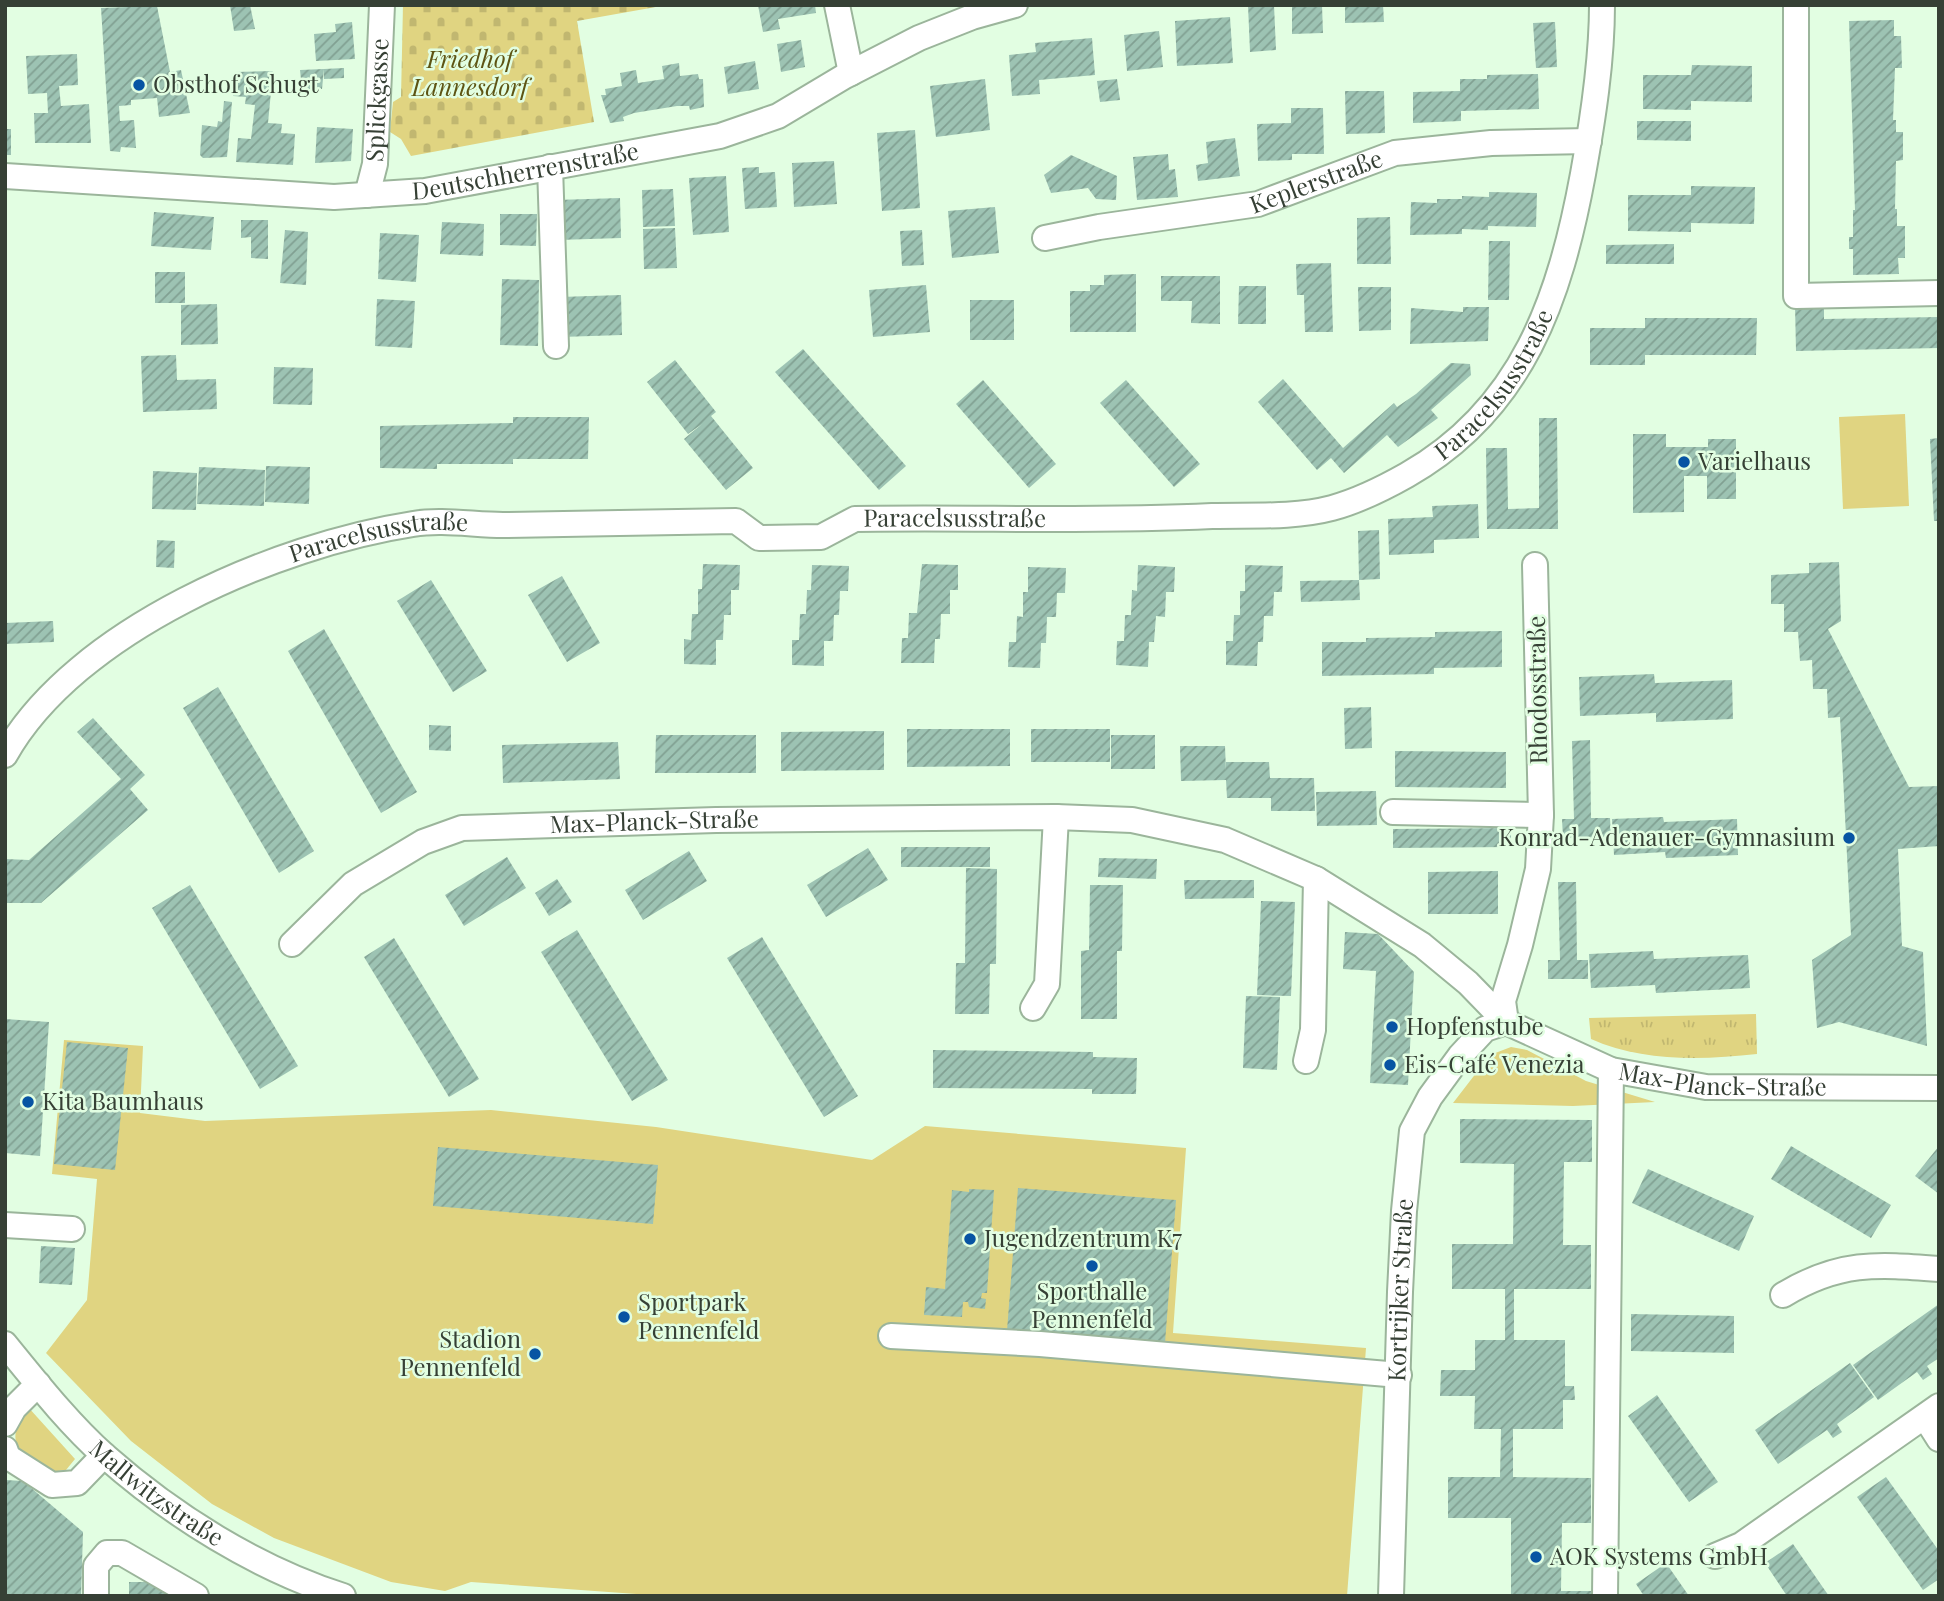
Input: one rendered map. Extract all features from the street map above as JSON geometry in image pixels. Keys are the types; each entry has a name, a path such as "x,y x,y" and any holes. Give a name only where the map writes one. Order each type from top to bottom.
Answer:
{"street":[{"name":"Splickgasse","path":"367,195 375,164 382,5"},
{"path":"837,5 851,73"},
{"name":"Deutschherrenstraße","path":"5,176 113,181 232,193 334,197 425,191 720,136 778,116 851,73 919,38 972,17 1015,5"},
{"name":"Paracelsusstraße","path":"5,755 13,740 66,681 135,626 249,569 336,542 415,523 736,521 759,538 821,537 855,519 1179,518 1307,512 1333,508 1381,489 1434,460 1469,432 1509,383 1538,332 1560,279 1571,237 1589,141 1602,5"},
{"path":"1796,5 1796,296 1939,293"},
{"name":"Keplerstraße","path":"1045,238 1099,227 1258,204 1395,153 1491,143 1589,141"},
{"path":"550,167 556,346"},
{"name":"Rhodosstraße","path":"1506,1022 1503,1001 1520,946 1538,869 1541,815 1535,565"},
{"path":"1393,812 1541,815"},
{"path":"1033,1008 1047,984 1056,817"},
{"name":"Max-Planck-Straße","path":"292,944 353,884 423,842 462,828 704,820 1056,817 1132,820 1224,840 1316,879 1422,945 1468,983 1506,1022 1611,1070 1706,1087 1939,1088"},
{"path":"1306,1061 1313,1030 1316,879"},
{"name":"Kortrijker Straße","path":"1391,1596 1404,1210 1412,1131 1430,1097 1460,1056 1485,1029 1506,1022"},
{"path":"1605,1596 1611,1070"},
{"path":"5,1225 72,1229"},
{"path":"1783,1295 1812,1277 1843,1269 1893,1266 1939,1269"},
{"path":"891,1336 1040,1345 1399,1374"},
{"name":"Mallwitzstraße","path":"5,1344 37,1384 104,1455 186,1519 260,1562 341,1596"},
{"path":"8,1413 37,1384"},
{"path":"1715,1556 1741,1545 1932,1411 1939,1439"},
{"path":"5,1449 8,1457 52,1485 77,1483 104,1455"},
{"path":"96,1596 96,1566 107,1553 122,1553 196,1596"}],"green space":[{"name":"Friedhof Lannesdorf","path":"403,5 667,5 577,21 594,122 411,156 401,139 390,132 393,102 401,97"},
{"path":"1905,414 1909,506 1843,509 1839,417"},
{"path":"1756,1014 1757,1054 1694,1058 1631,1052 1591,1039 1589,1018"},
{"name":"Sportpark Pennenfeld","path":"64,1040 143,1046 140,1113 205,1121 491,1110 656,1127 872,1160 925,1126 1186,1148 1173,1333 1366,1348 1347,1596 664,1596 471,1582 445,1591 391,1582 274,1538 212,1504 131,1441 46,1353 87,1300 97,1179 52,1174"},
{"path":"1511,1047 1527,1050 1586,1081 1655,1102 1573,1106 1453,1103 1490,1055"},
{"path":"28,1407 75,1459 66,1470 50,1472 22,1452 16,1438 16,1430"}],"building":[{"path":"230,5 250,5 255,29 234,31"},
{"path":"758,5 815,5 816,13 778,19 780,29 763,32"},
{"path":"1248,5 1274,5 1276,50 1250,52"},
{"path":"1292,5 1322,5 1323,33 1292,34"},
{"path":"1345,5 1383,5 1384,22 1345,23"},
{"path":"157,6 170,72 181,70 190,113 159,117 157,98 131,100 131,105 119,106 120,121 134,120 136,148 121,147 120,152 110,151 101,8"},
{"path":"1230,17 1233,63 1177,66 1175,21"},
{"path":"1894,20 1894,36 1901,36 1902,68 1895,68 1893,120 1896,120 1896,132 1903,132 1903,160 1896,161 1895,209 1897,226 1905,226 1905,258 1898,258 1899,274 1853,275 1853,249 1849,249 1849,237 1853,237 1855,210 1849,21"},
{"path":"352,22 355,59 316,61 314,34 336,32 335,24"},
{"path":"1555,22 1557,67 1536,68 1533,23"},
{"path":"1159,31 1163,67 1127,71 1124,35"},
{"path":"1092,38 1095,75 1039,80 1040,94 1012,96 1009,55 1036,52 1035,43"},
{"path":"801,40 805,67 781,72 777,44"},
{"path":"77,54 78,85 59,86 61,106 89,104 91,143 35,143 34,113 48,113 47,93 28,94 26,56"},
{"path":"755,61 759,89 728,94 724,67"},
{"path":"679,63 680,76 698,74 699,79 703,79 704,107 690,110 689,106 677,106 634,113 623,117 624,121 610,123 601,95 606,95 605,89 622,86 620,73 636,70 638,83 664,79 662,66"},
{"path":"1692,65 1752,66 1752,102 1691,101 1691,110 1643,109 1643,75 1691,75"},
{"path":"344,68 344,78 324,79 324,69"},
{"path":"324,69 322,89 302,89 300,70"},
{"path":"273,71 268,123 282,124 281,133 295,134 293,165 236,162 238,138 251,139 255,105 245,104 246,97 233,96 235,72"},
{"path":"1538,74 1539,109 1461,111 1461,121 1413,123 1413,92 1460,91 1460,79 1487,79 1487,75"},
{"path":"985,79 990,130 936,137 930,86"},
{"path":"1117,79 1120,100 1100,102 1097,81"},
{"path":"1345,91 1384,91 1385,133 1346,134"},
{"path":"224,101 232,102 227,157 203,158 200,155 202,125 217,127 218,121 222,122"},
{"path":"1291,108 1323,108 1324,154 1292,154 1292,160 1258,161 1257,124 1291,123"},
{"path":"1637,121 1691,121 1691,141 1637,140"},
{"path":"317,127 353,129 351,161 315,163"},
{"path":"5,129 11,129 11,155 5,155"},
{"path":"915,130 920,208 882,211 877,133"},
{"path":"1235,138 1240,176 1198,181 1196,165 1208,163 1206,142"},
{"path":"1168,154 1169,170 1175,169 1178,197 1137,200 1133,157"},
{"path":"1071,155 1117,176 1116,200 1096,199 1088,188 1051,193 1044,175"},
{"path":"834,161 837,204 794,207 792,163"},
{"path":"759,167 759,173 775,172 777,207 745,209 742,168"},
{"path":"726,176 729,232 693,235 689,178"},
{"path":"1691,186 1755,187 1754,224 1691,223 1691,232 1628,231 1628,195 1691,195"},
{"path":"673,189 675,226 643,227 642,190"},
{"path":"1489,192 1537,193 1536,227 1488,226 1488,230 1462,229 1462,234 1410,235 1411,202 1437,203 1437,199 1462,199 1462,196 1489,197"},
{"path":"620,198 621,238 558,240 556,200"},
{"path":"995,207 999,253 952,258 948,211"},
{"path":"154,212 214,217 211,250 151,246"},
{"path":"500,214 537,214 536,246 500,245"},
{"path":"1390,217 1391,264 1357,264 1357,218"},
{"path":"241,220 268,220 268,259 251,258 251,237 241,238"},
{"path":"442,222 484,224 483,256 440,254"},
{"path":"675,228 677,268 644,269 643,229"},
{"path":"285,230 308,232 306,285 280,283"},
{"path":"922,230 924,265 902,266 900,231"},
{"path":"380,233 419,235 416,282 378,279"},
{"path":"1489,241 1510,241 1509,300 1488,300"},
{"path":"1674,244 1674,264 1606,264 1606,245"},
{"path":"1331,263 1333,332 1305,332 1304,295 1297,295 1296,264"},
{"path":"155,272 185,272 185,303 155,303"},
{"path":"1136,274 1136,332 1070,332 1070,291 1090,291 1090,285 1104,285 1104,275"},
{"path":"1161,276 1220,276 1220,324 1191,323 1192,301 1161,301"},
{"path":"502,279 539,280 538,346 500,345"},
{"path":"926,285 930,332 873,337 869,290"},
{"path":"1239,286 1266,286 1266,324 1238,324"},
{"path":"1358,287 1391,287 1391,330 1359,331"},
{"path":"621,295 622,335 561,337 560,297"},
{"path":"377,299 415,301 412,348 375,346"},
{"path":"970,300 1014,300 1014,340 970,340"},
{"path":"217,304 218,344 181,345 181,305"},
{"path":"1795,305 1824,305 1824,319 1939,317 1939,348 1796,351"},
{"path":"1463,307 1489,307 1488,341 1410,344 1411,308 1463,312"},
{"path":"1645,318 1757,318 1756,355 1645,355 1645,365 1590,365 1590,328 1645,328"},
{"path":"803,349 906,466 879,490 775,372"},
{"path":"176,355 177,380 216,379 217,409 143,412 141,356"},
{"path":"675,360 716,412 711,416 753,468 726,490 684,439 702,424 688,434 647,382"},
{"path":"1451,363 1470,364 1471,375 1431,410 1438,418 1398,447 1387,435 1344,473 1331,458 1317,470 1258,402 1283,379 1343,448 1394,403 1397,407 1416,394"},
{"path":"274,367 313,368 312,405 273,404"},
{"path":"983,380 1056,464 1029,488 956,404"},
{"path":"1126,380 1200,464 1174,487 1100,403"},
{"path":"513,417 589,417 588,459 513,459 513,464 437,464 437,469 380,468 380,426 513,423"},
{"path":"1539,418 1557,418 1558,529 1487,529 1486,448 1507,448 1508,509 1539,508"},
{"name":"Varielhaus","path":"1633,434 1666,434 1666,447 1708,447 1708,439 1736,439 1736,499 1707,499 1707,476 1684,476 1684,512 1633,513"},
{"path":"1939,438 1939,521 1934,521 1930,439"},
{"path":"266,466 310,467 309,504 265,502"},
{"path":"199,467 265,470 264,506 197,504"},
{"path":"153,471 197,473 196,510 152,509"},
{"path":"1478,504 1479,538 1434,540 1434,553 1389,555 1388,519 1433,517 1432,506"},
{"path":"1379,530 1380,579 1359,580 1358,531"},
{"path":"157,540 175,541 174,568 156,567"},
{"path":"1839,562 1841,621 1828,629 1909,787 1939,786 1939,846 1898,849 1902,946 1923,952 1927,1046 1839,1022 1817,1028 1812,960 1851,935 1840,717 1828,718 1827,689 1813,689 1812,660 1800,661 1798,632 1784,632 1784,604 1771,604 1771,575 1809,573 1809,563"},
{"path":"703,564 740,565 739,590 731,590 731,615 724,615 723,640 716,640 716,665 684,664 684,639 691,640 692,614 698,614 698,589 702,589"},
{"path":"922,564 958,565 958,590 950,590 950,614 941,614 940,639 935,639 934,663 901,663 902,638 908,638 909,613 917,613"},
{"path":"812,565 849,566 848,591 840,591 839,615 834,615 833,641 824,641 824,666 792,665 792,640 799,640 800,614 806,614"},
{"path":"1138,565 1175,567 1174,592 1166,592 1165,617 1156,616 1154,642 1149,642 1148,667 1116,665 1117,641 1124,641 1125,615 1131,615 1132,590 1137,591"},
{"path":"1245,565 1283,566 1282,592 1274,592 1273,616 1264,616 1263,642 1258,642 1257,666 1226,665 1226,641 1233,641 1234,615 1240,615 1240,591 1245,591"},
{"path":"1028,567 1066,568 1065,593 1057,593 1056,617 1047,617 1046,643 1041,643 1040,668 1008,667 1009,642 1016,642 1017,616 1023,617 1023,592 1028,592"},
{"path":"562,576 600,643 567,662 528,595"},
{"path":"431,580 487,671 453,692 397,601"},
{"path":"1359,580 1360,600 1301,602 1300,581"},
{"path":"53,621 54,642 5,644 5,623"},
{"path":"324,629 417,792 381,813 288,651"},
{"path":"1502,631 1502,667 1434,668 1434,674 1322,676 1322,642 1435,637 1435,632"},
{"path":"1654,674 1655,683 1732,680 1733,719 1656,722 1656,713 1580,716 1579,677"},
{"path":"218,687 314,851 279,873 183,708"},
{"path":"1371,707 1372,748 1345,749 1344,708"},
{"path":"93,718 145,775 130,789 148,810 41,903 5,903 5,859 29,860 121,779 77,732"},
{"path":"429,725 451,726 451,751 429,750"},
{"path":"907,729 1010,729 1010,766 907,767"},
{"path":"1031,729 1110,729 1110,762 1031,762"},
{"path":"884,731 884,770 781,771 781,732"},
{"path":"656,735 756,735 756,773 655,773"},
{"path":"1111,735 1155,735 1155,769 1111,769"},
{"path":"1590,740 1591,818 1610,818 1611,837 1563,838 1562,819 1574,819 1572,741"},
{"path":"618,742 620,779 503,783 502,745"},
{"path":"1180,746 1225,746 1226,771 1226,762 1269,762 1270,778 1314,778 1315,811 1271,811 1271,798 1227,798 1226,780 1181,781"},
{"path":"1395,751 1506,752 1506,788 1395,787"},
{"path":"1376,791 1377,825 1317,826 1316,792"},
{"path":"1663,817 1664,822 1737,819 1738,855 1666,858 1665,852 1614,855 1612,819"},
{"path":"1511,828 1511,847 1393,848 1393,829"},
{"path":"901,847 990,847 990,867 901,867"},
{"path":"868,848 888,880 826,917 807,885"},
{"path":"689,851 707,881 643,920 625,890"},
{"path":"507,857 526,888 464,926 445,895"},
{"path":"1099,858 1157,859 1156,879 1098,877"},
{"path":"966,868 997,869 996,964 990,964 989,1014 955,1014 956,963 965,963"},
{"path":"1498,871 1498,914 1428,914 1428,872"},
{"path":"557,879 572,902 549,916 535,893"},
{"path":"1184,880 1254,880 1254,898 1185,899"},
{"path":"1558,882 1576,882 1577,960 1588,960 1588,979 1548,979 1548,960 1560,960"},
{"path":"190,885 298,1066 260,1089 152,908"},
{"path":"1090,885 1123,885 1122,951 1117,951 1117,1019 1081,1019 1081,951 1089,950"},
{"path":"1261,901 1295,902 1291,996 1257,995"},
{"path":"577,930 668,1080 632,1101 541,952"},
{"path":"1345,932 1378,934 1414,972 1408,1085 1370,1083 1376,971 1343,969"},
{"path":"762,937 858,1096 824,1117 727,958"},
{"path":"394,938 479,1079 449,1097 364,957"},
{"path":"1653,951 1654,959 1748,955 1750,988 1656,993 1655,985 1591,988 1589,954"},
{"path":"1246,996 1280,997 1277,1070 1243,1068"},
{"path":"5,1019 49,1022 40,1156 5,1153"},
{"path":"67,1042 128,1048 115,1170 54,1164"},
{"path":"933,1050 1093,1052 1093,1057 1137,1058 1136,1094 1092,1094 1092,1089 933,1088"},
{"path":"1460,1119 1592,1120 1592,1162 1564,1162 1563,1245 1591,1245 1591,1289 1514,1289 1514,1340 1565,1340 1565,1386 1574,1386 1575,1400 1563,1400 1563,1429 1513,1429 1513,1477 1591,1478 1591,1523 1562,1523 1561,1591 1602,1591 1602,1596 1511,1596 1511,1518 1448,1518 1448,1477 1500,1477 1501,1429 1474,1429 1475,1396 1440,1396 1441,1370 1475,1370 1475,1340 1505,1340 1505,1289 1452,1289 1452,1244 1513,1244 1514,1164 1460,1163"},
{"path":"1791,1146 1891,1205 1871,1238 1771,1179"},
{"path":"1939,1146 1939,1194 1915,1176"},
{"path":"438,1147 658,1165 653,1224 433,1206"},
{"path":"1648,1169 1754,1216 1739,1251 1632,1203"},
{"name":"Sporthalle Pennenfeld","path":"1018,1188 1176,1200 1165,1343 1007,1331"},
{"name":"Jugendzentrum K7","path":"969,1189 994,1190 987,1293 982,1293 981,1298 986,1299 985,1309 969,1307 968,1302 963,1302 962,1317 924,1315 926,1287 945,1289 952,1190 969,1192"},
{"path":"41,1246 75,1248 72,1285 39,1283"},
{"path":"1939,1304 1939,1358 1927,1366 1932,1374 1923,1380 1917,1372 1878,1400 1853,1365"},
{"path":"1631,1314 1734,1316 1734,1353 1631,1351"},
{"path":"1850,1363 1874,1397 1837,1424 1842,1432 1833,1438 1827,1430 1778,1464 1755,1430"},
{"path":"1657,1395 1718,1482 1689,1502 1628,1416"},
{"path":"1886,1477 1939,1551 1939,1579 1923,1590 1857,1497"},
{"path":"5,1480 23,1481 83,1532 81,1596 5,1596"},
{"path":"1793,1544 1829,1596 1787,1596 1765,1563"},
{"path":"1666,1563 1689,1596 1644,1596 1636,1584"},
{"path":"129,1582 166,1582 166,1596 129,1596"}],"place":[{"name":"Obsthof Schugt","path":"139,85"},
{"name":"Varielhaus","path":"1684,462"},
{"name":"Konrad-Adenauer-Gymnasium","path":"1849,838"},
{"name":"Hopfenstube","path":"1392,1027"},
{"name":"Eis-Café Venezia","path":"1390,1065"},
{"name":"Kita Baumhaus","path":"28,1102"},
{"name":"Jugendzentrum K7","path":"970,1239"},
{"name":"Sporthalle Pennenfeld","path":"1092,1266"},
{"name":"Sportpark Pennenfeld","path":"624,1317"},
{"name":"Stadion Pennenfeld","path":"535,1354"},
{"name":"AOK Systems GmbH","path":"1536,1557"}]}
